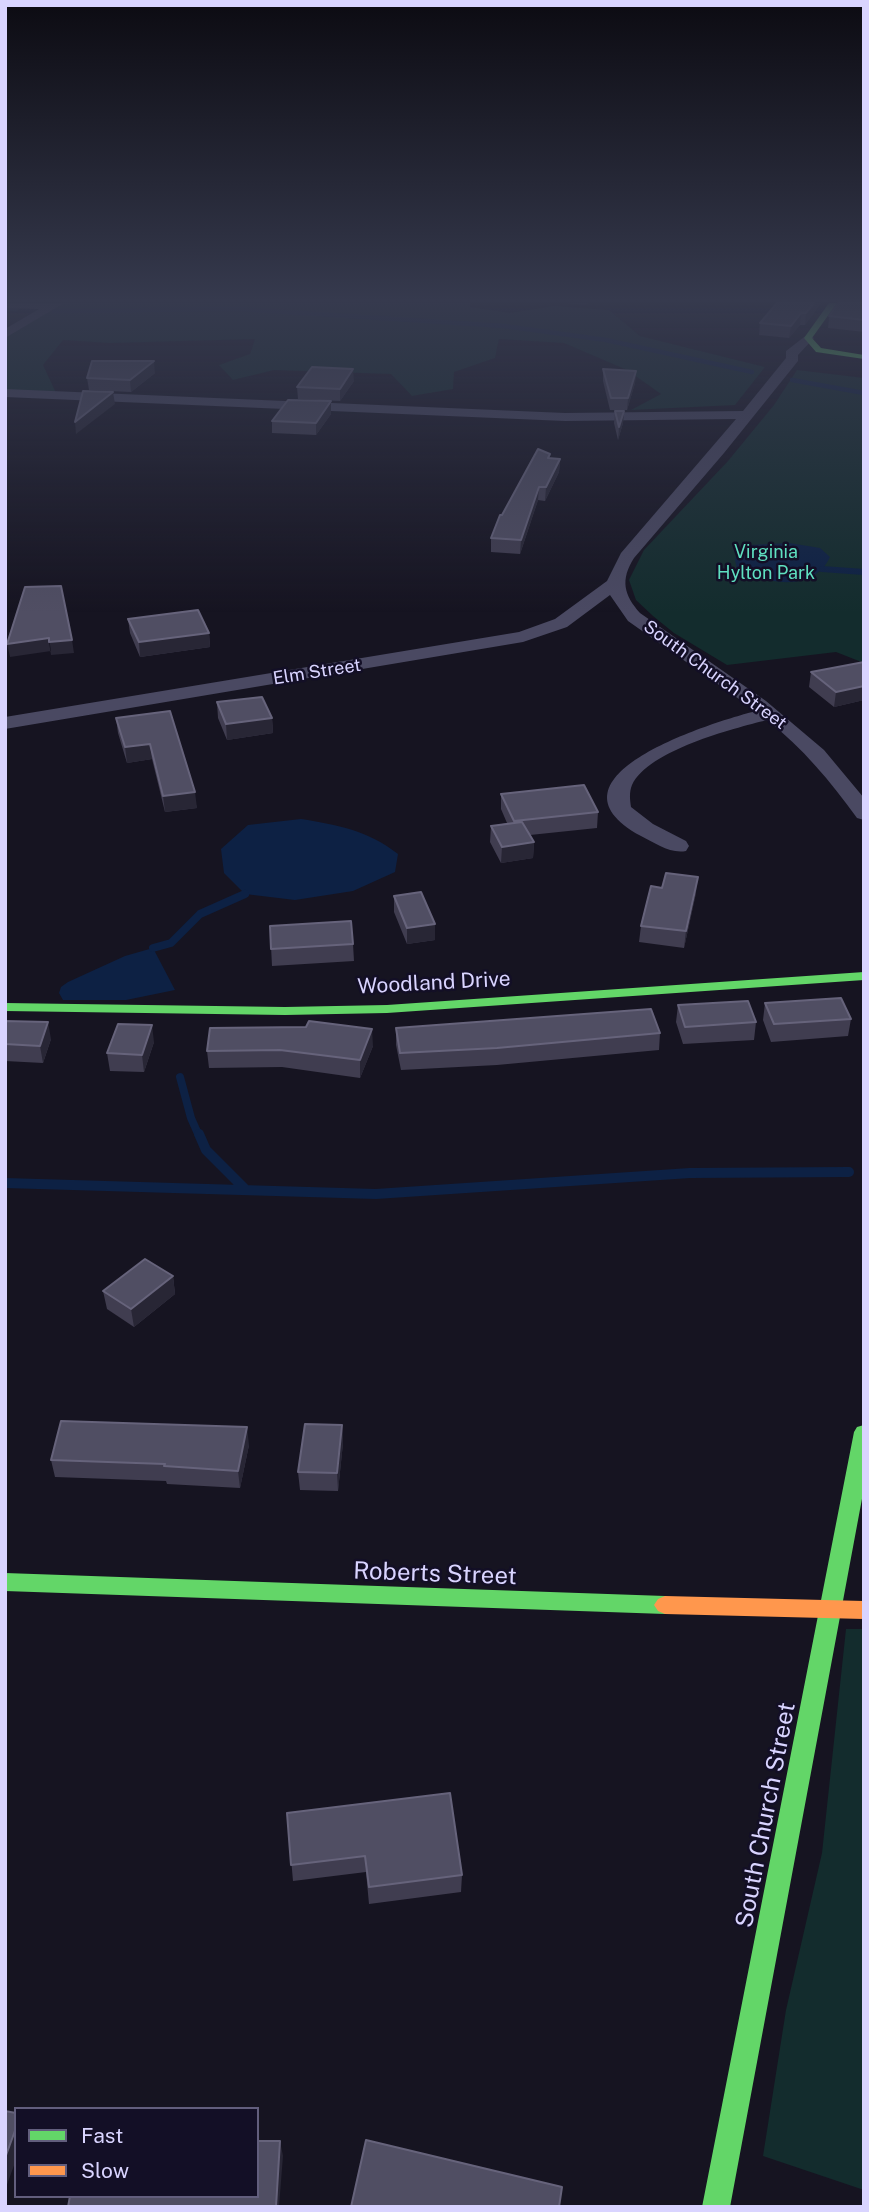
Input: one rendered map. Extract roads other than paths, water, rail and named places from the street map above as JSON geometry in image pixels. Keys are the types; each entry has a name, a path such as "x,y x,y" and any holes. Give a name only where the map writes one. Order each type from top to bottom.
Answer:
{"street":[{"path":"314,406 565,417 748,415"},
{"path":"614,584 626,556 755,406"},
{"name":"South Church Street","path":"614,584 620,600 634,617 770,712 818,753 854,797 864,814"},
{"name":"Elm Street","path":"5,723 511,639 561,623 614,584"},
{"path":"678,846 645,829 621,809 621,787 627,777 636,768 673,745 723,725 770,712"},
{"name":"Woodland Drive","path":"5,1007 285,1011 387,1009 864,976"},
{"name":"South Church Street","path":"716,2207 802,1753 832,1611 864,1432"},
{"name":"Roberts Street","path":"5,1582 864,1610"}],"water":[{"path":"789,543 820,548 830,557 822,568 801,581 761,579 737,569 737,553 750,545"},
{"path":"301,819 340,826 375,839 398,854 395,872 353,891 295,900 245,894 224,873 221,849 248,825"},
{"path":"153,948 175,990 126,1000 63,1000 59,993 61,987 68,982 125,956"}],"waterway":[{"path":"822,569 864,572"},
{"path":"153,948 171,943 200,914 245,894"},
{"path":"180,1077 199,1136"},
{"path":"199,1134 206,1150 244,1188"},
{"path":"5,1183 376,1194 690,1173 849,1172"}],"park label":[{"name":"Virginia Hylton Park","path":"766,562"}]}
